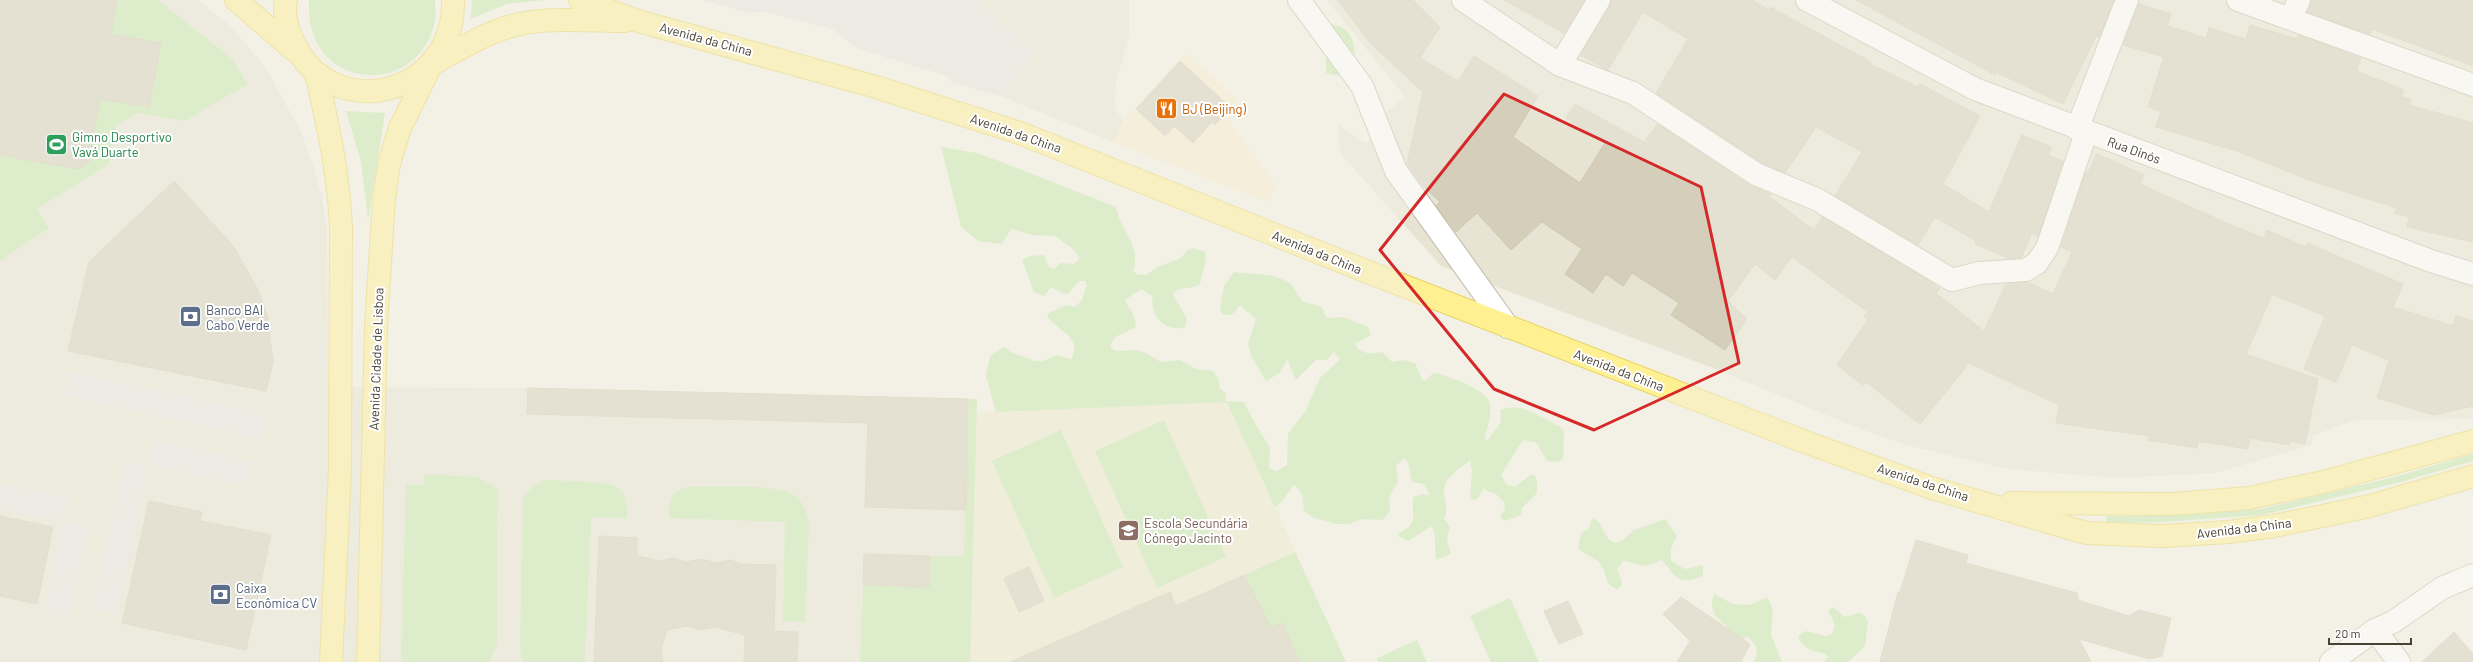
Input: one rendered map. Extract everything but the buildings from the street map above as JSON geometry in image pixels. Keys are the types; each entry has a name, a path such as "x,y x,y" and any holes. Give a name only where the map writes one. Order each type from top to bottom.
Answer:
{"main road":[{"path":"236,0 298,53 316,73 337,86 362,91 388,90 411,81 431,65 446,44 453,18 453,0"},
{"path":"286,0 288,30 298,53"},
{"name":"Avenida da China","path":"580,0 638,21 876,87 1017,132 1508,327 1873,467 1932,488 1990,503 2086,533 2162,536 2229,532 2281,525 2370,506 2473,476"},
{"name":"Avenida da China","path":"431,65 472,42 509,26 540,22 638,21"},
{"name":"Avenida Cidade de Lisboa","path":"368,662 376,327 384,199 389,164 400,128 431,65"},
{"path":"316,73 332,138 340,193 341,228 340,469 331,662"},
{"name":"Avenida da China","path":"1990,503 2174,504 2249,498 2323,482 2473,441"}],"street":[{"path":"1300,0 1362,86 1396,171 1508,327"},
{"path":"1463,0 1560,65 1633,93 1756,174 1818,200 1952,280 1979,273 2026,270 2036,263 2047,248 2081,131 2127,0"},
{"path":"1560,65 1599,0"},
{"name":"Rua Dinós","path":"1807,0 1975,90 2431,261 2473,274"},
{"path":"2238,0 2295,9 2473,85"},
{"path":"2331,662 2375,630 2393,622 2442,588 2473,575"},
{"path":"2375,630 2399,662"}],"highlighted area":[{"path":"1504,94 1701,187 1739,363 1594,430 1494,389 1380,250"}],"shaded area":[{"path":"0,0 198,0 230,26 266,68 300,130 313,165 323,202 327,230 328,387 528,388 977,399 977,413 1227,402 1346,662 0,662"},
{"path":"702,0 1129,0 1129,35 1116,83 1115,108 1123,121 1113,142 1001,96 952,82 948,76 857,48 833,29 762,11 750,13"},
{"path":"702,0 976,0 1034,52 1001,96 952,82 948,76 857,48 833,29 762,11 750,13"},
{"path":"1327,0 2473,0 2473,419 2357,420 2313,435 2311,445 2215,473 2116,478 2008,469 1910,446 1858,428 1713,368 1441,266 1340,153 1338,125 1366,144 1383,115 1405,97"},
{"path":"1186,53 1238,100 1225,115 1277,187 1267,202 1113,142 1123,121"},
{"path":"69,371 267,414 261,439 64,396"},
{"name":"Escola Secundária Cónego Jacinto","path":"1227,402 1346,662 970,662 977,413"},
{"path":"154,440 252,461 247,486 149,465"},
{"path":"124,460 149,465 117,614 92,608"},
{"path":"0,483 69,497 63,521 88,527 69,617 44,612 63,522 0,509"}],"green space":[{"name":"Gimno Desportivo Vavá Duarte","path":"0,0 158,0 231,58 248,84 185,121 139,113 117,124 109,164 37,209 49,228 0,261"},
{"path":"309,0 435,0 435,21 425,47 408,64 387,73 364,75 342,68 324,53 312,31"},
{"path":"472,0 545,0 506,4 471,19"},
{"path":"1320,21 1341,27 1350,34 1354,45 1354,67 1347,73 1338,75 1326,73 1326,55"},
{"path":"346,111 385,113 368,221 361,162"},
{"path":"941,147 977,153 1116,207 1118,216 1133,246 1135,262 1133,271 1138,275 1146,275 1158,267 1181,258 1188,250 1194,248 1205,252 1206,259 1200,284 1178,290 1173,294 1187,319 1185,327 1170,327 1161,322 1155,314 1152,296 1141,289 1125,300 1134,316 1136,327 1115,337 1110,347 1116,351 1136,350 1144,352 1161,362 1180,360 1196,369 1213,371 1219,381 1220,388 1225,392 1226,401 1244,402 1259,431 1270,447 1269,468 1277,471 1287,465 1288,434 1306,410 1320,378 1340,359 1334,352 1327,360 1316,360 1296,380 1287,359 1280,373 1266,381 1251,356 1248,344 1256,319 1241,306 1239,306 1234,313 1230,315 1222,314 1220,310 1224,286 1234,272 1269,275 1282,279 1293,286 1303,302 1321,306 1327,318 1344,317 1368,327 1371,335 1355,344 1357,348 1363,352 1382,352 1392,362 1404,360 1415,363 1422,379 1425,381 1433,373 1457,380 1475,389 1488,399 1490,404 1490,417 1485,438 1487,441 1501,422 1500,410 1509,408 1524,409 1561,427 1564,432 1563,458 1559,462 1547,461 1536,442 1523,440 1501,475 1506,484 1515,487 1530,475 1534,475 1537,480 1537,493 1522,508 1521,515 1505,521 1500,517 1505,508 1504,502 1496,494 1486,491 1485,487 1477,499 1470,500 1472,471 1470,460 1447,481 1445,485 1444,493 1446,515 1444,519 1450,527 1447,540 1451,554 1436,560 1434,530 1432,526 1408,541 1398,536 1398,533 1405,530 1412,523 1413,497 1422,494 1430,496 1424,484 1412,482 1408,463 1404,458 1396,466 1398,481 1389,498 1390,510 1382,520 1362,519 1349,524 1337,524 1314,518 1304,511 1302,494 1295,485 1275,507 1227,402 996,412 986,376 990,356 1004,347 1011,352 1035,361 1043,361 1057,355 1071,359 1074,351 1074,344 1066,334 1054,324 1047,314 1066,305 1075,307 1082,300 1087,285 1085,281 1079,281 1067,295 1051,287 1044,296 1034,292 1022,260 1030,256 1044,255 1049,267 1054,269 1060,263 1074,264 1080,258 1073,249 1055,236 1032,235 1011,229 1002,244 978,241 961,227"},
{"path":"968,399 977,399 970,662 860,662 863,585 929,587 930,556 964,556"},
{"path":"1164,420 1226,557 1157,588 1095,451"},
{"path":"1061,430 1123,567 1054,598 992,461"},
{"path":"2473,454 2473,461 2401,482 2262,515 2162,522 2106,523 2106,516 2162,516 2261,509 2398,476"},
{"path":"424,474 477,477 498,489 497,644 490,662 401,662 406,485 424,485"},
{"path":"544,480 604,483 618,488 625,498 627,518 591,517 585,662 523,662 520,650 523,498 532,487"},
{"path":"742,486 772,489 785,491 794,495 803,504 809,524 805,622 783,621 785,522 669,518 670,503 674,495 686,487"},
{"path":"1592,518 1599,523 1608,538 1616,543 1623,540 1634,530 1665,519 1677,536 1671,548 1671,561 1685,569 1703,565 1703,576 1695,579 1683,580 1675,576 1662,560 1646,566 1623,561 1617,570 1622,583 1618,589 1613,587 1608,582 1604,570 1599,562 1578,548 1581,533 1589,528"},
{"path":"1295,552 1346,662 1300,662 1282,623 1271,628 1244,575"},
{"path":"1714,594 1733,604 1749,605 1767,597 1773,609 1771,635 1782,662 1754,662 1757,651 1753,643 1748,637 1740,638 1735,636 1716,616 1712,609"},
{"path":"1510,598 1539,662 1491,662 1470,616"},
{"path":"1833,607 1845,617 1859,613 1864,615 1868,621 1865,646 1848,662 1824,662 1828,657 1826,654 1805,647 1798,636 1806,631 1826,636 1832,634 1835,625 1828,610"},
{"path":"1417,640 1427,662 1378,662 1377,658"}],"place":[{"name":"BJ (Beijing)","path":"1167,109"},
{"name":"Gimno Desportivo Vavá Duarte","path":"57,144"},
{"name":"Banco BAI Cabo Verde","path":"191,317"},
{"name":"Escola Secundária Cónego Jacinto","path":"1129,530"},
{"name":"Caixa Econômica CV","path":"220,595"}]}
